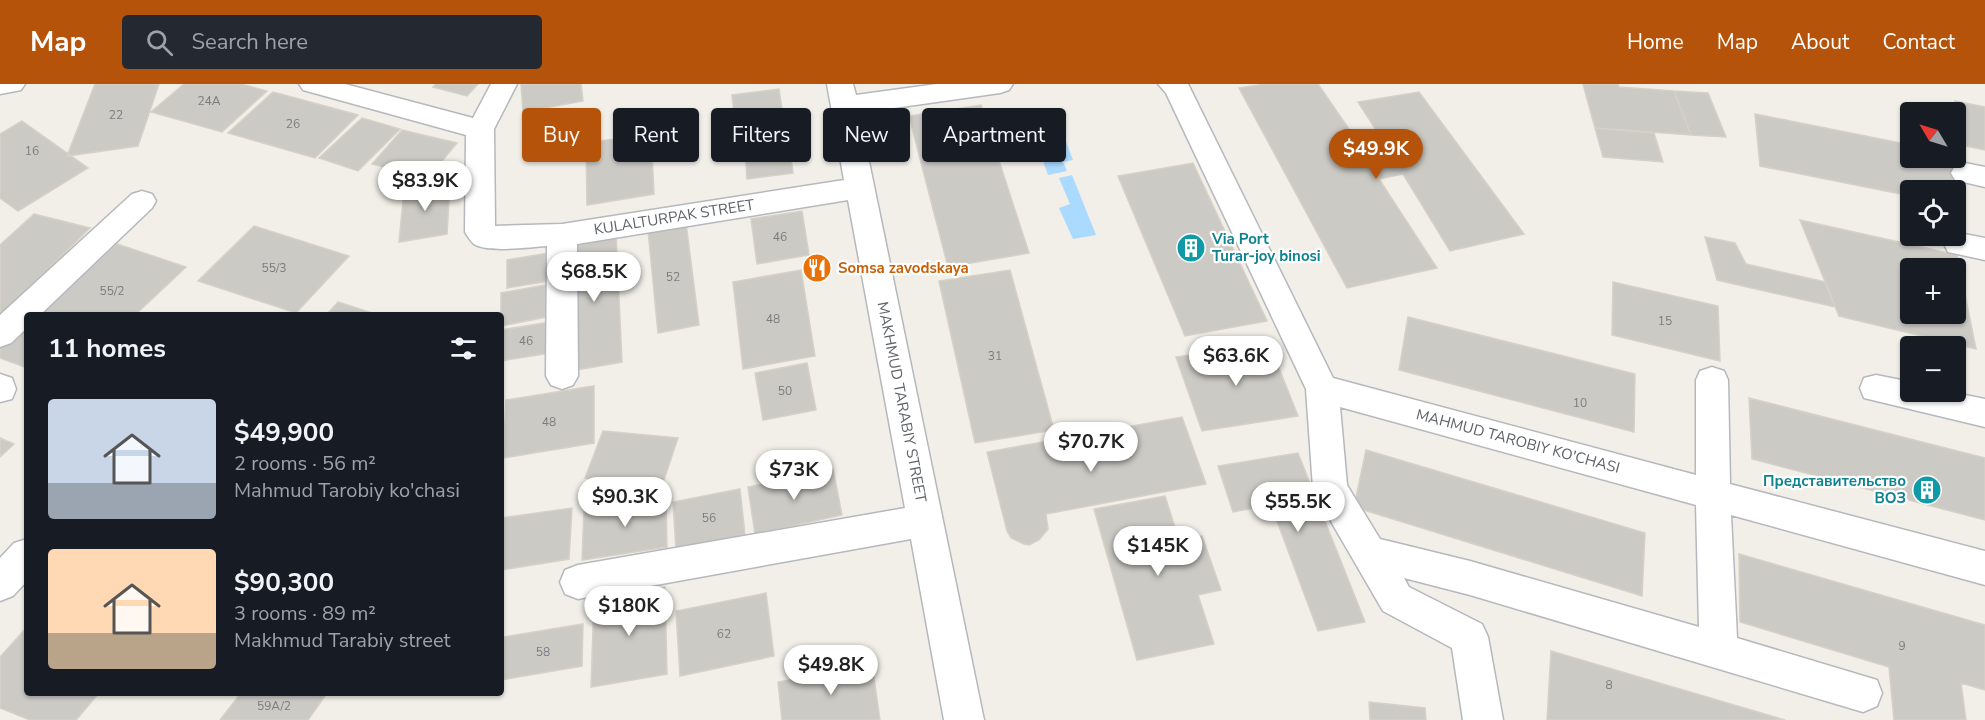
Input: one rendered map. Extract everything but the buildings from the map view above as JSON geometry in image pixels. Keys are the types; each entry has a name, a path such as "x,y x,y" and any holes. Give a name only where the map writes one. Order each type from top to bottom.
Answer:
{"street":[{"path":"0,86 12,84"},
{"path":"312,84 480,129 504,84"},
{"path":"842,95 1000,84"},
{"path":"1171,84 1177,88 1322,389 1330,488 1396,599 1469,637 1483,720"},
{"name":"MAKHMUD TARABIY STREET","path":"842,95 964,720"},
{"name":"KULALTURPAK STREET","path":"480,129 480,232 485,237 562,235 859,188"},
{"path":"0,334 142,201"},
{"path":"562,235 562,376"},
{"path":"1712,380 1713,494 1719,650"},
{"path":"1876,388 1985,413"},
{"name":"MAHMUD TAROBIY KO'CHASI","path":"1322,389 1985,568"},
{"path":"578,582 926,520"},
{"path":"1369,552 1470,578 1863,693"},
{"path":"0,584 24,558"}],"water":[{"path":"1066,142 1073,160 1066,161"},
{"path":"1043,162 1063,162 1067,171 1048,175"},
{"path":"1072,175 1096,235 1073,239 1059,208 1070,204 1059,178"}],"place":[{"name":"Via Port Turar-joy binosi","path":"1191,248"},
{"name":"Somsa zavodskaya","path":"817,268"},
{"name":"Представительство ВОЗ","path":"1927,490"}]}
